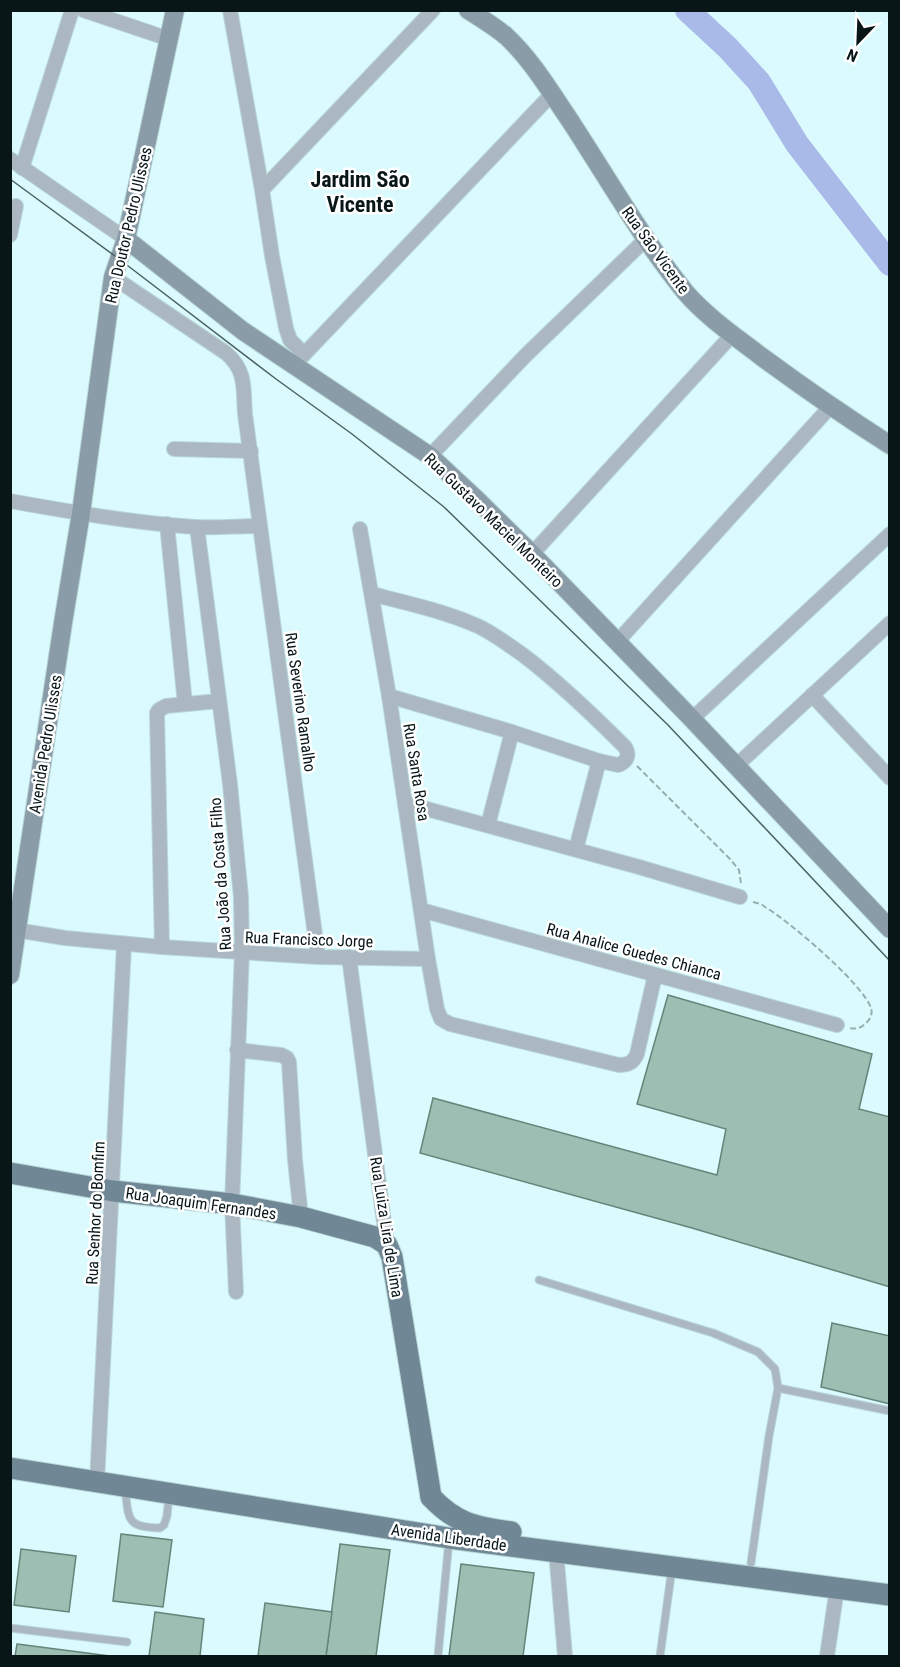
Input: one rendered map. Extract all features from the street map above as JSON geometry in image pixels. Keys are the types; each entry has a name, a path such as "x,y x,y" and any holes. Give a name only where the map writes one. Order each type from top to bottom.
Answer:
{"main road":[{"name":"Rua Joaquim Fernandes","path":"10,1173 113,1191 232,1204 301,1217 375,1237 387,1245"},
{"name":"Rua Luiza Lira de Lima","path":"387,1245 392,1257 431,1497"},
{"name":"Avenida Liberdade","path":"10,1468 449,1538 890,1595"},
{"name":"Avenida Liberdade","path":"431,1497 452,1516 487,1528 890,1581"},
{"path":"416,1533 431,1497"}],"street":[{"path":"16,164 72,10"},
{"path":"83,10 169,39"},
{"name":"Rua Doutor Pedro Ulisses","path":"81,513 113,277 126,238 175,10"},
{"path":"230,10 286,328 299,360 552,94"},
{"path":"262,190 433,10"},
{"name":"Rua São Vicente","path":"468,10 505,35 525,57 552,94 646,239 688,295 732,335 830,407 890,446"},
{"name":"Rua Gustavo Maciel Monteiro","path":"16,164 126,238 225,318 263,345 299,360 430,456 532,554 692,718 890,929"},
{"path":"10,235 16,206"},
{"path":"430,456 525,356 646,239"},
{"name":"Rua Severino Ramalho","path":"113,277 234,361 242,376 318,957"},
{"path":"532,554 732,335"},
{"path":"617,642 830,407"},
{"path":"174,448 251,451"},
{"path":"10,501 167,524 197,527 260,526"},
{"name":"Avenida Pedro Ulisses","path":"10,975 14,930 81,513"},
{"path":"167,524 185,704"},
{"name":"Rua João da Costa Filho","path":"197,527 241,897 242,952 232,1204 236,1292"},
{"name":"Rua Santa Rosa","path":"360,529 389,696 428,959 441,1019 450,1024 535,1045 619,1065 630,1064 637,1054 655,975"},
{"path":"692,718 890,534"},
{"path":"372,594 435,610 474,624 504,641 589,712 625,747 628,756 618,765 598,760 389,696"},
{"path":"736,766 812,695 887,631"},
{"path":"812,695 890,778"},
{"path":"162,947 156,716 162,708 219,701"},
{"path":"488,825 512,732"},
{"path":"576,849 598,760"},
{"path":"405,803 576,849 740,897"},
{"name":"Rua Analice Guedes Chianca","path":"421,910 837,1025"},
{"name":"Rua Francisco Jorge","path":"14,930 124,945 318,957 428,959"},
{"name":"Rua Senhor do Bomfim","path":"98,1482 124,945"},
{"name":"Rua Luiza Lira de Lima","path":"349,957 387,1245"},
{"path":"237,1050 281,1055 289,1062 301,1217"},
{"path":"556,1551 565,1656"},
{"path":"827,1656 837,1588"}],"lane":[{"path":"539,1280 713,1333 758,1352 775,1368 778,1388 751,1563"},
{"path":"778,1388 890,1412"},
{"path":"124,1487 130,1520 135,1525 144,1528 160,1528 164,1525 170,1494"},
{"path":"438,1656 449,1538"},
{"path":"660,1656 672,1566"},
{"path":"10,1628 127,1642"}],"path":[{"path":"628,756 738,870 741,883 740,897 764,906 791,925 831,961 863,995 872,1010 870,1019 856,1030 837,1025"}],"building":[{"path":"668,995 872,1054 859,1109 890,1117 890,1287 692,1228 420,1153 433,1098 717,1175 726,1129 637,1104"},
{"path":"832,1323 890,1336 890,1404 821,1387"},
{"path":"121,1534 172,1540 163,1607 113,1601"},
{"path":"340,1544 390,1550 376,1656 326,1656"},
{"path":"21,1549 76,1556 69,1612 14,1605"},
{"path":"461,1564 534,1573 523,1656 449,1656"},
{"path":"265,1603 332,1612 326,1656 258,1656"},
{"path":"155,1612 204,1619 200,1656 149,1656"},
{"path":"17,1644 110,1656 15,1656"}],"waterway":[{"path":"687,10 728,48 759,82 797,144 890,264"}],"tram line":[{"path":"10,179 352,434 444,507 668,725 890,961"}],"district":[{"name":"Jardim São Vicente","path":"360,192"}]}
